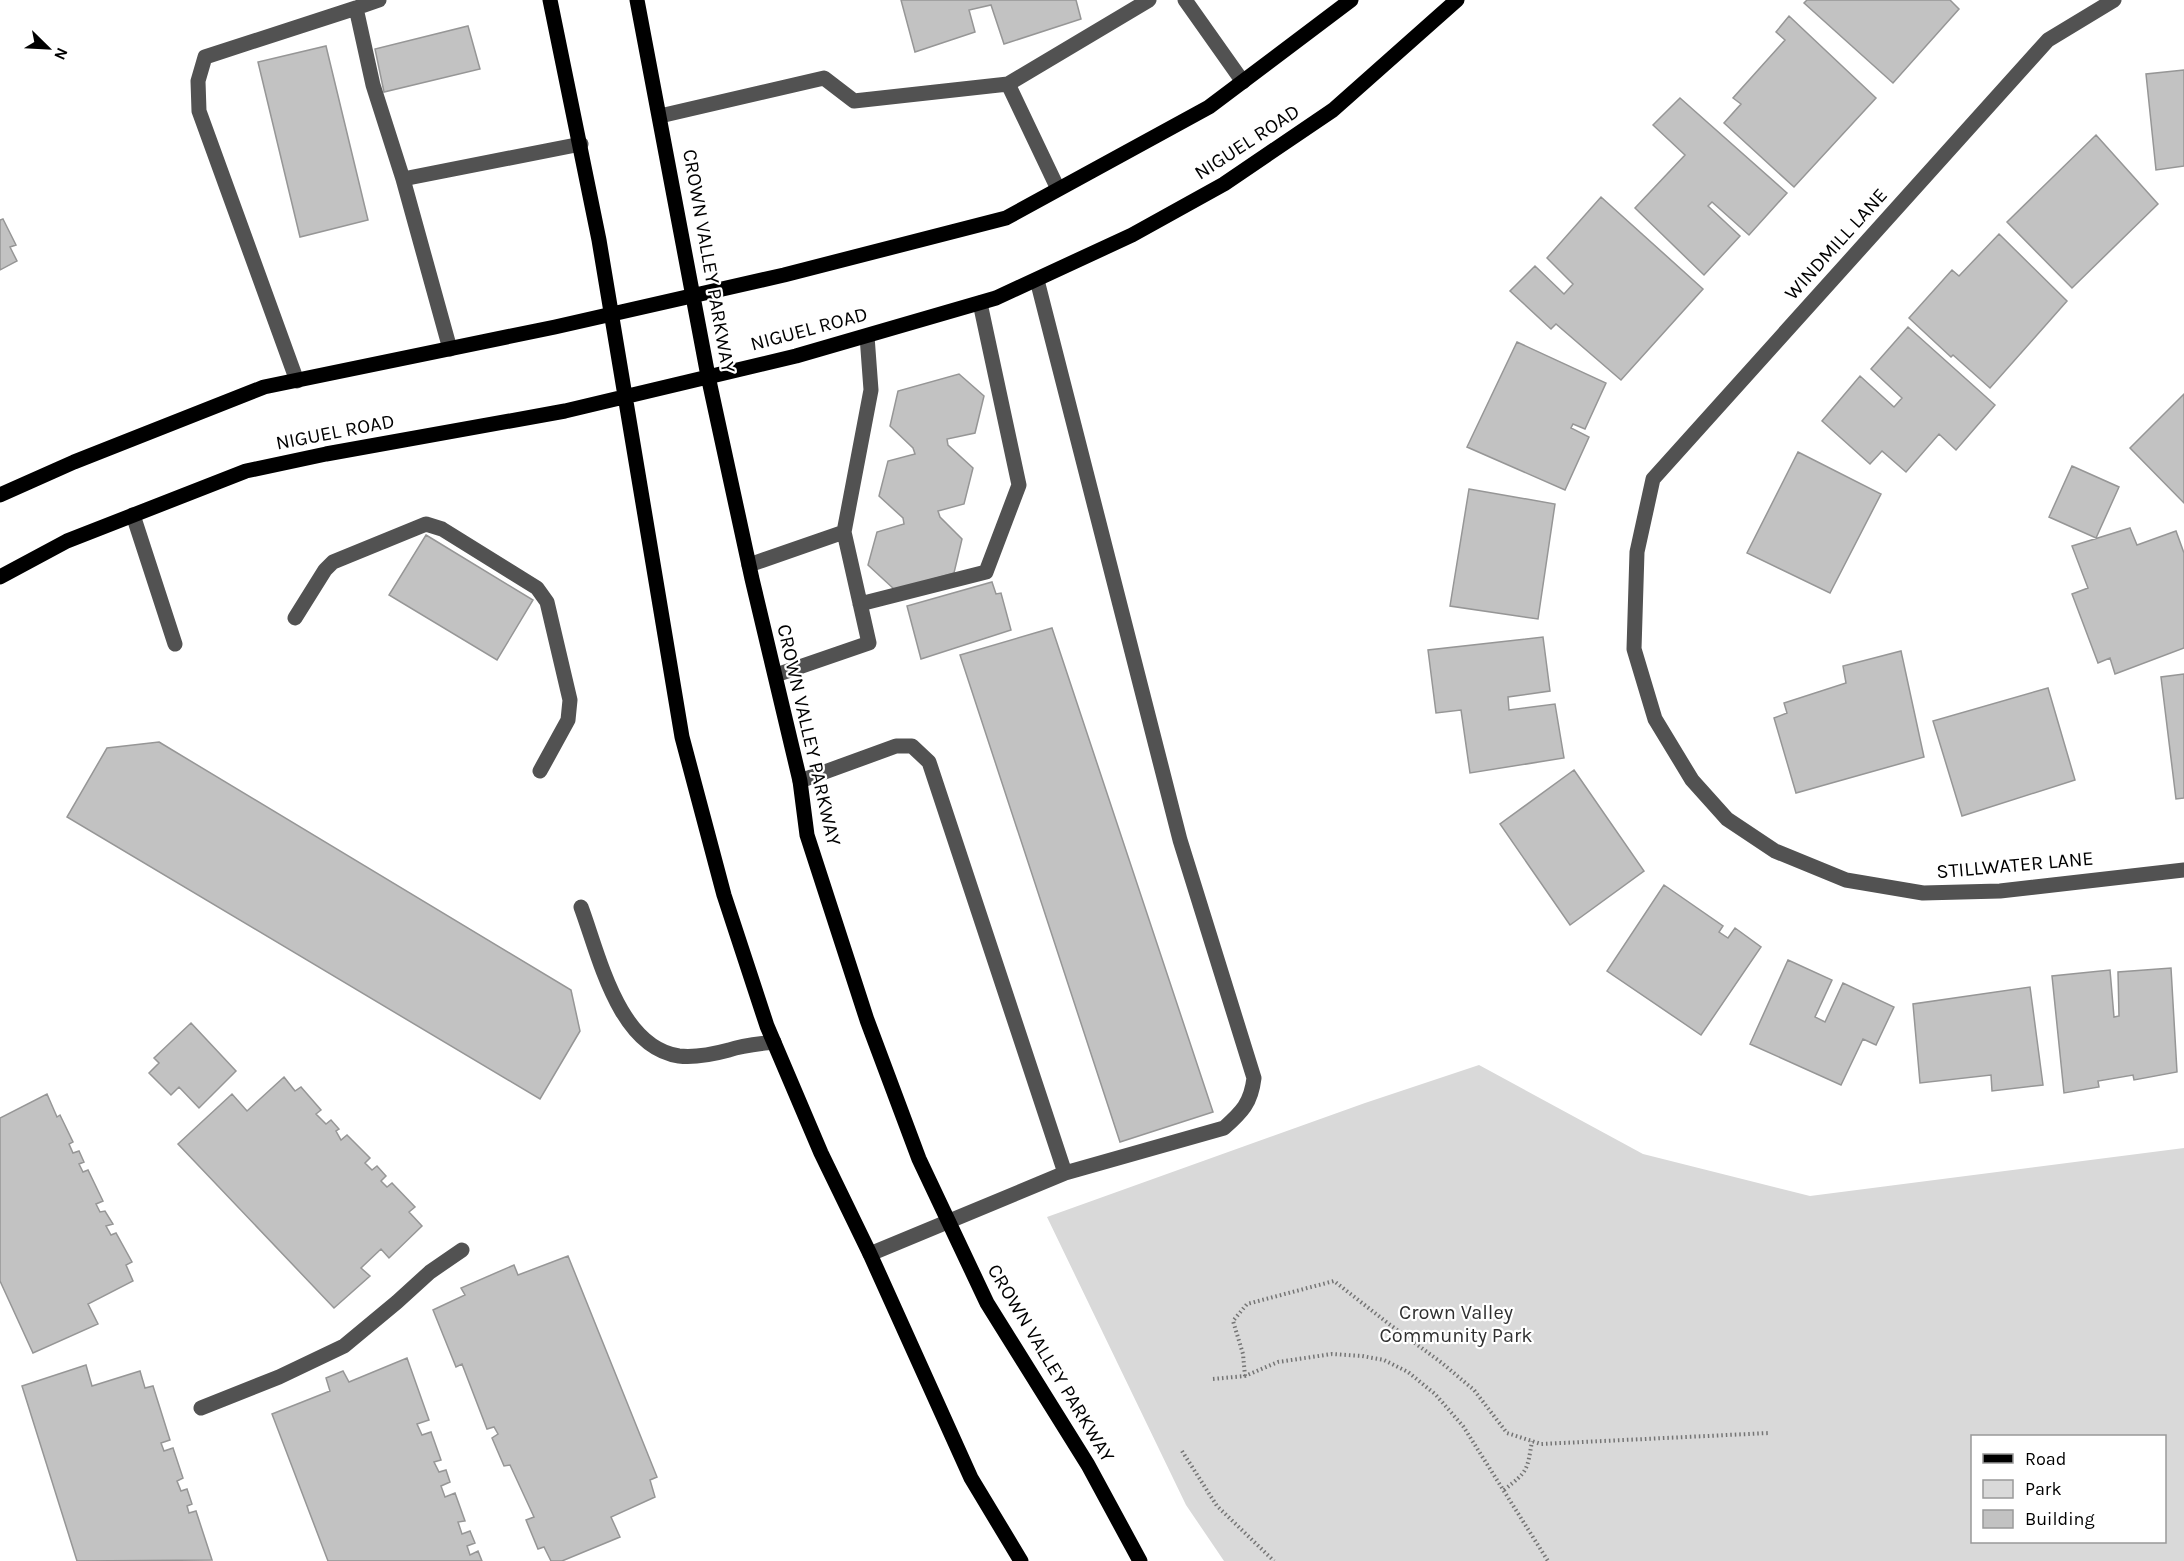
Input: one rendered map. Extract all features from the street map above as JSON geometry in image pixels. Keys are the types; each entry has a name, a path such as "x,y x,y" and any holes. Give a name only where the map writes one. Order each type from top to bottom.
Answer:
{"main road":[{"path":"550,0 581,144 682,737 724,895 774,1042 820,1153 870,1254 970,1478 1021,1561"},
{"name":"CROWN VALLEY PARKWAY","path":"637,0 708,376 749,565 801,782 807,835 867,1020 919,1159 987,1303 1088,1465 1140,1561"},
{"path":"0,495 74,462 264,387 450,349 784,275 1006,218 1209,107 1351,0"},
{"name":"NIGUEL ROAD","path":"0,577 68,541 246,471 326,454 565,411 796,356 996,298 1131,235 1233,177 1333,110 1457,0"}],"street":[{"path":"297,381 199,111 198,81 205,57 379,0"},
{"path":"660,116 824,78 854,101 1008,84 1149,0"},
{"path":"1185,0 1243,82"},
{"name":"WINDMILL LANE","path":"1637,552 1653,479 2048,40 2114,0"},
{"path":"356,8 373,85 403,179 450,349"},
{"path":"1008,84 1058,189"},
{"path":"403,179 581,144"},
{"path":"870,1254 1065,1173 1224,1128 1240,1114 1252,1096 1254,1078 1180,840 1037,280"},
{"path":"860,604 986,572 1019,485 980,303"},
{"path":"776,675 869,643 844,532 871,390 867,336"},
{"path":"133,515 175,644"},
{"path":"295,618 325,570 333,562 426,524 442,529 537,588 547,602 570,700 568,720 540,771"},
{"path":"749,565 844,532"},
{"name":"STILLWATER LANE","path":"1637,552 1634,649 1655,719 1692,780 1727,819 1775,851 1846,880 1923,893 2000,891 2184,870"},
{"path":"801,782 896,746 912,746 929,762 1065,1173"},
{"path":"581,907 616,1001 636,1033 662,1052 680,1056 719,1054 774,1042"},
{"path":"201,1408 279,1377 344,1346 430,1272 462,1250"}],"path":[{"path":"1245,1376 1244,1354 1233,1321 1247,1304 1334,1281 1443,1363 1474,1390 1507,1433 1541,1444 1769,1433"},
{"path":"1213,1379 1245,1376 1278,1362 1315,1356 1362,1356 1384,1360 1408,1372 1435,1394 1463,1426 1548,1561"},
{"path":"1504,1490 1524,1474 1532,1441"},
{"path":"1182,1451 1217,1506 1274,1561"}],"green space":[{"name":"Crown Valley Community Park","path":"1479,1065 1643,1154 1810,1196 2184,1148 2184,1561 1224,1561 1186,1505 1047,1217 1365,1103"}],"building":[{"path":"901,0 1076,0 1081,19 1004,44 991,5 969,10 975,32 915,52"},
{"path":"1807,0 1950,0 1959,9 1893,83 1804,3"},
{"path":"1789,16 1876,98 1794,187 1724,123 1741,104 1733,98 1785,40 1776,32"},
{"path":"468,26 480,69 384,92 375,49"},
{"path":"326,46 368,220 300,237 258,62"},
{"path":"2184,70 2184,166 2156,170 2146,74"},
{"path":"1680,98 1787,193 1749,235 1712,202 1708,206 1740,236 1704,275 1635,208 1685,155 1653,125"},
{"path":"2096,135 2158,204 2072,288 2007,222"},
{"path":"1601,197 1703,289 1621,380 1556,324 1551,329 1510,291 1535,266 1564,294 1573,284 1547,258"},
{"path":"3,219 16,245 10,247 17,261 0,270 0,220"},
{"path":"1999,234 2067,301 1990,388 1953,355 1951,357 1909,318 1952,270 1959,276"},
{"path":"1908,327 1995,405 1956,450 1939,434 1906,472 1882,451 1870,464 1822,421 1860,376 1894,407 1902,398 1871,369"},
{"path":"1517,342 1606,383 1585,429 1573,424 1571,428 1589,437 1565,490 1467,447"},
{"path":"959,374 984,396 975,433 947,439 948,445 973,468 964,504 938,511 940,517 962,539 954,573 895,590 868,565 877,532 904,524 903,518 879,496 888,461 915,454 913,448 890,426 898,391"},
{"path":"2184,394 2184,503 2130,448"},
{"path":"1798,452 1881,494 1830,593 1747,553"},
{"path":"2072,466 2119,487 2096,538 2049,517"},
{"path":"1469,489 1555,504 1538,619 1450,606"},
{"path":"2130,528 2137,545 2176,531 2184,553 2184,648 2115,674 2110,658 2098,663 2072,594 2088,588 2072,546"},
{"path":"426,535 533,600 497,660 389,595"},
{"path":"992,582 996,594 1001,593 1011,630 921,659 907,606"},
{"path":"1052,628 1213,1112 1120,1142 960,655"},
{"path":"1543,637 1550,691 1508,697 1509,710 1555,704 1564,758 1470,773 1461,710 1436,713 1428,650"},
{"path":"1901,651 1924,757 1796,793 1774,718 1787,713 1784,703 1846,683 1843,666"},
{"path":"2184,674 2184,798 2176,799 2161,677"},
{"path":"2048,688 2075,780 1962,816 1933,721"},
{"path":"159,742 571,990 580,1031 540,1099 67,817 107,748"},
{"path":"1574,770 1644,871 1570,925 1500,824"},
{"path":"1664,885 1723,926 1719,932 1728,938 1735,928 1761,947 1701,1035 1607,971"},
{"path":"1788,960 1832,980 1815,1017 1825,1022 1843,983 1894,1007 1876,1045 1863,1039 1841,1085 1750,1044"},
{"path":"2171,968 2177,1072 2134,1080 2133,1075 2098,1081 2099,1087 2064,1093 2052,976 2110,970 2114,1017 2119,1016 2118,972"},
{"path":"2030,987 2043,1085 1992,1091 1991,1075 1920,1083 1913,1004"},
{"path":"191,1023 236,1071 199,1108 179,1087 171,1095 149,1073 159,1063 154,1058"},
{"path":"284,1077 295,1091 301,1087 321,1110 316,1114 326,1124 331,1120 339,1129 336,1131 341,1140 347,1135 370,1158 365,1163 372,1170 377,1166 386,1176 381,1181 387,1187 392,1183 415,1207 409,1212 422,1226 389,1258 381,1249 361,1268 370,1276 334,1308 178,1144 232,1094 247,1111"},
{"path":"47,1094 57,1117 60,1115 73,1142 69,1144 73,1153 79,1151 84,1162 79,1164 83,1172 88,1170 103,1201 96,1204 100,1212 105,1211 113,1224 106,1226 111,1235 116,1233 132,1262 126,1265 133,1281 88,1304 98,1324 33,1353 0,1281 0,1118"},
{"path":"568,1256 657,1477 650,1480 655,1497 611,1517 620,1537 562,1561 551,1561 544,1547 538,1549 526,1520 534,1517 510,1465 504,1466 492,1438 498,1434 494,1427 487,1429 462,1364 456,1367 433,1310 465,1295 461,1288 514,1265 518,1275"},
{"path":"407,1358 429,1420 417,1424 422,1435 431,1432 441,1460 434,1462 439,1472 446,1470 450,1482 441,1486 445,1497 455,1493 465,1521 458,1522 462,1534 470,1531 475,1543 467,1546 470,1555 478,1551 482,1561 328,1561 272,1414 330,1391 326,1378 343,1371 349,1382"},
{"path":"86,1365 92,1386 140,1371 145,1388 153,1386 170,1440 161,1443 164,1451 173,1448 183,1478 177,1481 181,1491 187,1489 192,1504 187,1506 189,1513 196,1511 212,1560 77,1561 22,1386"}]}
